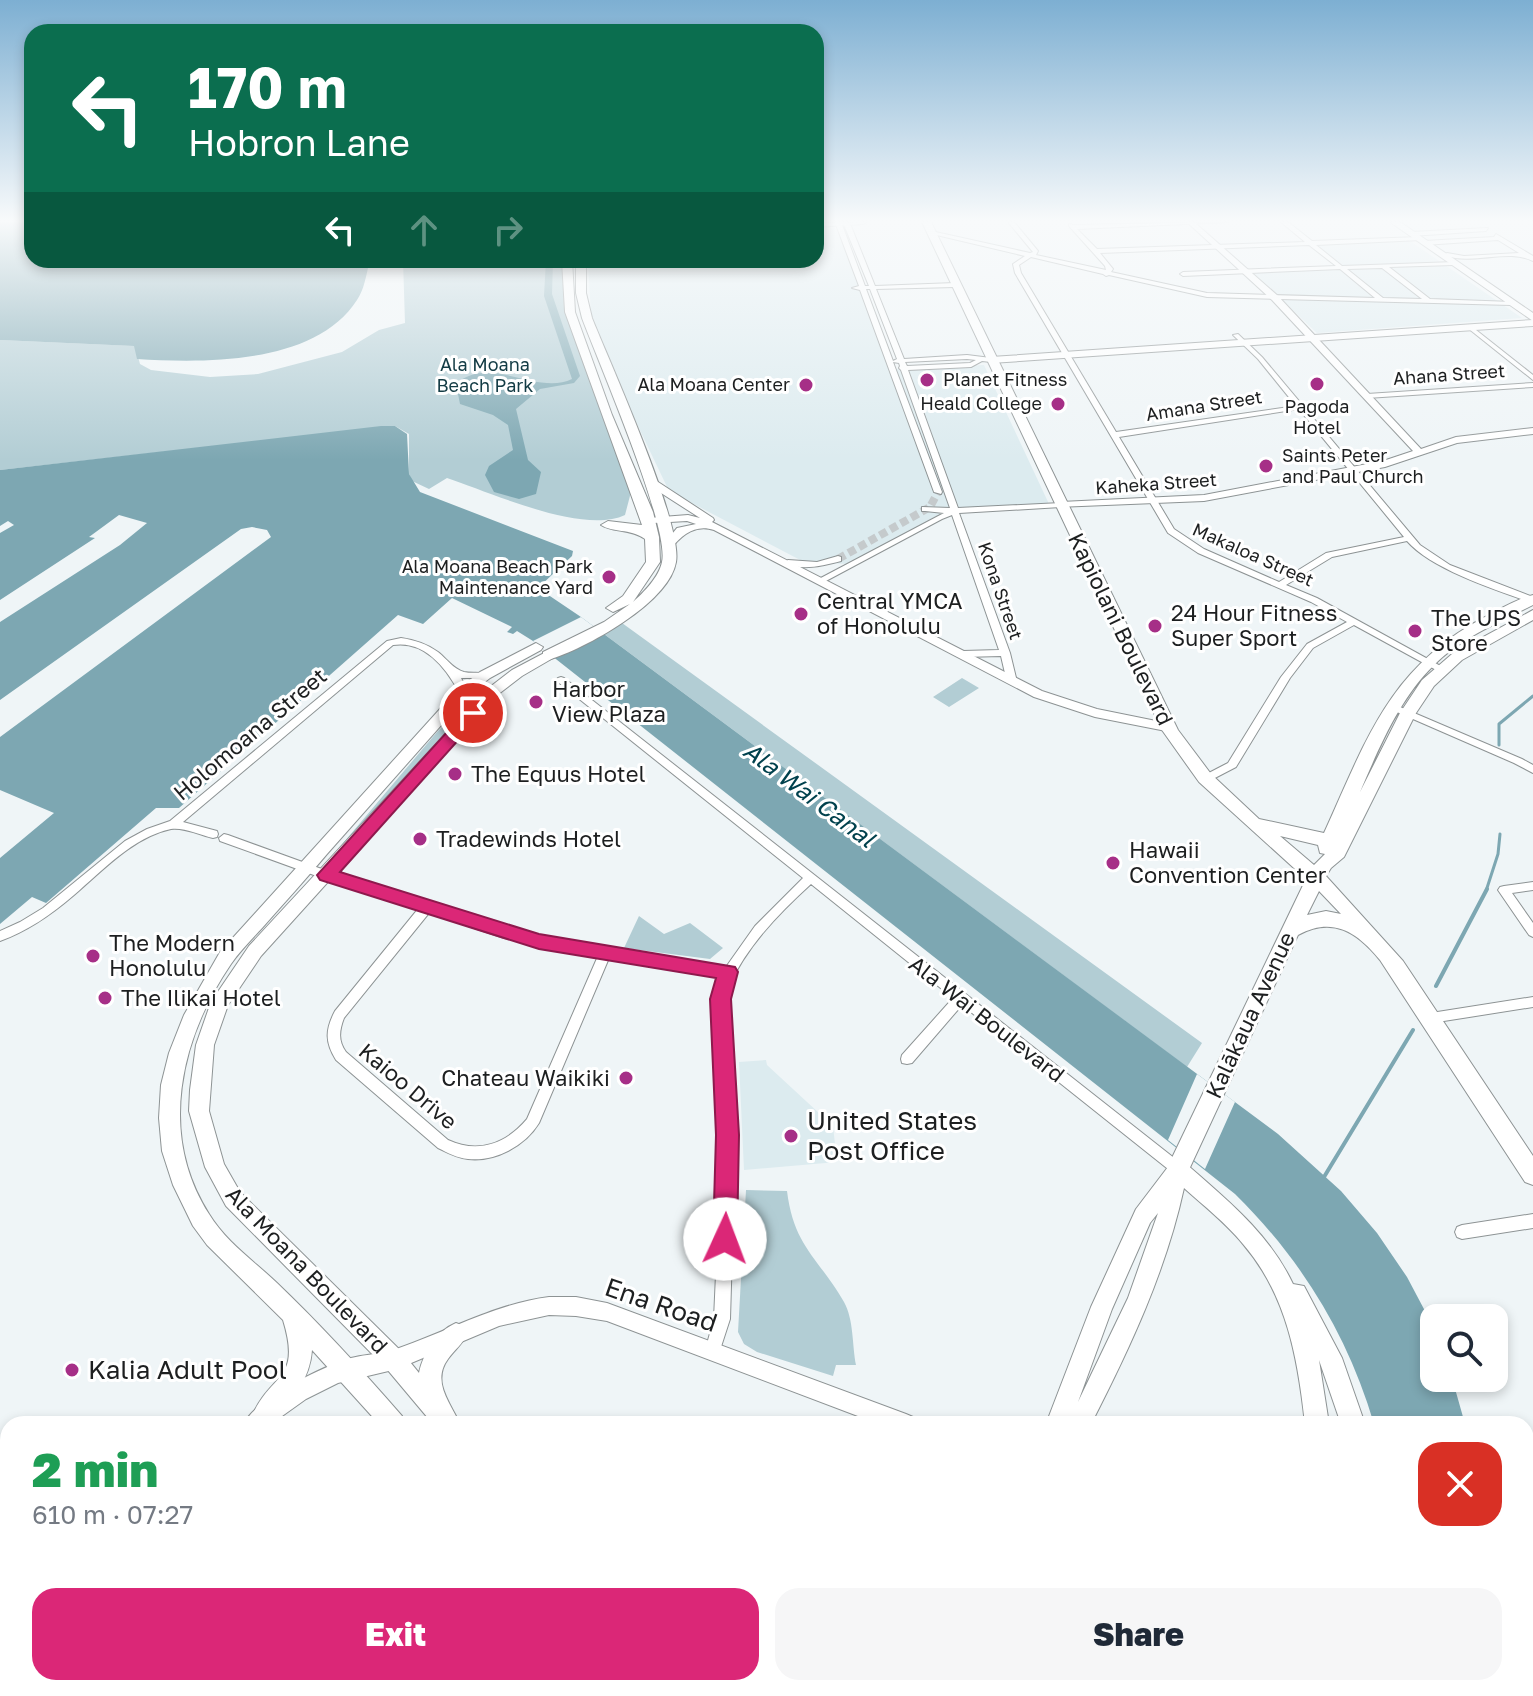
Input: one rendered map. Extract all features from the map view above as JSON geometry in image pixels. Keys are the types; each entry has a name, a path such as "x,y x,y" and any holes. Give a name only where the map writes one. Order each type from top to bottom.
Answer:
{"main road":[{"name":"Ala Moana Boulevard","path":"441,1416 394,1360 233,1199 215,1167 199,1111 205,1045 220,1002 255,951 463,692 485,675 609,625 641,603 664,576 670,560 668,545 656,520 641,501 568,301"},
{"name":"Ala Moana Boulevard","path":"387,1416 348,1369 201,1220 173,1156 167,1098 176,1053 199,997 226,957 316,872 491,693 542,651 628,599 653,562 652,537 656,520 651,482 583,301"},
{"name":"Kapiolani Boulevard","path":"962,301 986,361 1159,704 1166,727 1207,778 1252,824 1320,870 1431,1018 1533,1175"},
{"path":"1508,301 1533,321"},
{"path":"986,361 1471,328 1533,321"},
{"path":"641,501 631,516 608,525 636,527 652,537"},
{"name":"Kalākaua Avenue","path":"1083,1416 1125,1334 1162,1239 1178,1169 1320,870 1329,841 1401,710 1417,696 1434,666 1533,603"},
{"name":"Kalākaua Avenue","path":"1320,870 1335,857 1401,710"},
{"path":"1252,824 1329,841"},
{"path":"1289,931 1310,920 1325,918 1343,921 1372,936"},
{"name":"Kalākaua Avenue","path":"1061,1416 1102,1307 1143,1216 1178,1169"},
{"name":"Ala Wai Boulevard","path":"1178,1169 1250,1236 1280,1281 1301,1328 1310,1364 1316,1416"},
{"path":"1250,1236 1274,1261 1313,1323 1334,1366 1350,1416"},
{"path":"263,1416 288,1388 302,1359 303,1341 293,1313"},
{"path":"442,1416 429,1381 431,1362 456,1334"}],"street":[{"name":"Kona Street","path":"866,301 898,365 956,511 1012,682"},
{"name":"Kona Street","path":"877,301 938,492"},
{"name":"Makaloa Street","path":"1035,301 1151,503 1165,524 1182,541 1280,585 1434,666"},
{"path":"1278,301 1418,451"},
{"path":"1435,301 1511,303"},
{"path":"1471,328 1533,378"},
{"path":"1236,335 1409,538 1447,567 1533,603"},
{"path":"898,365 971,365 986,361"},
{"name":"Ahana Street","path":"1367,396 1533,385"},
{"name":"Amana Street","path":"1114,435 1300,407"},
{"name":"Kaheka Street","path":"1061,505 1198,499 1385,464 1418,451 1469,438 1533,431"},
{"path":"651,482 718,528"},
{"name":"Kona Street","path":"947,503 956,511"},
{"path":"925,509 956,511 1061,505"},
{"path":"816,578 956,511"},
{"path":"656,520 695,519 718,528 1012,682 1095,713 1166,727"},
{"path":"668,545 681,530 690,526 718,528"},
{"path":"1280,585 1329,555 1409,538"},
{"path":"788,563 817,565 838,559 816,578"},
{"path":"1207,778 1232,765 1302,655 1323,637 1353,622"},
{"name":"Holomoana Street","path":"0,936 51,910 134,838 155,827 174,824 388,643 413,641 462,675 485,675"},
{"path":"963,654 1005,653"},
{"name":"Holomoana Street","path":"444,665 463,692"},
{"name":"Ala Wai Boulevard","path":"561,680 1178,1169"},
{"path":"1401,710 1531,766"},
{"path":"174,824 219,836 316,872 504,933 728,972"},
{"path":"713,1351 722,1319 728,1135 720,999 728,972 770,919 810,878"},
{"path":"1533,886 1504,890 1533,932"},
{"name":"Kaioo Drive","path":"427,907 339,1015 333,1028 333,1041 341,1056 443,1144 460,1151 480,1153 501,1148 519,1138 532,1123 605,953"},
{"path":"907,1059 960,998"},
{"path":"1431,1018 1533,1002"},
{"path":"1462,1232 1533,1221"},
{"name":"Ena Road","path":"264,1416 289,1398 348,1369 394,1360 521,1308 565,1304 607,1312 885,1416"}],"shaded area":[{"name":"Ala Moana Center","path":"590,301 866,301 894,369 984,365 1049,504 951,508 849,564 804,562 669,491 626,401 591,316"},
{"path":"1283,301 1497,301 1522,318 1317,333"},
{"path":"766,1060 767,1065 833,1126 837,1162 744,1170 739,1062"}],"green space":[{"name":"Ala Moana Beach Park","path":"404,301 564,301 564,310 631,492 625,515 607,520 562,516 447,478 429,489 412,481 409,474 409,434 395,426 0,470 0,340 135,346 140,364 151,370 210,377 258,374 342,352 379,330 405,323"},
{"path":"622,623 1202,1043 1187,1067 604,634"},
{"path":"962,678 979,688 949,707 933,697"},
{"path":"476,693 474,702 333,855 437,732"},
{"path":"639,916 664,934 690,923 723,948 710,959 624,948"},
{"path":"746,1190 787,1191 790,1210 801,1239 847,1309 856,1365 836,1365 833,1376 757,1352 744,1344 738,1332"}],"water":[{"path":"0,301 356,301 338,321 314,337 287,348 225,359 137,359 134,346 0,340"},
{"path":"546,301 554,301 580,376 574,383 540,389 516,409 528,460 541,472 536,494 519,499 494,492 485,475 489,466 513,450 508,425 493,415 460,404 456,384 469,376 484,373 544,383 572,379"},
{"name":"Ala Wai Canal","path":"395,426 407,434 409,474 420,492 573,551 572,556 538,588 1278,1134 1341,1191 1377,1233 1421,1304 1420,1392 1456,1392 1463,1416 1371,1416 1351,1360 1320,1300 1281,1245 1235,1194 533,641 517,631 513,634 507,632 512,627 452,598 423,624 398,615 179,808 156,808 46,903 32,897 0,924 0,858 54,813 0,790 0,737 271,537 267,530 252,527 241,529 0,700 0,622 120,545 147,523 119,515 89,537 95,538 0,600 0,533 14,525 8,521 0,526 0,470"}],"pier":[{"path":"581,617 604,634 554,658 533,641"},
{"path":"1197,1074 1235,1102 1205,1169 1168,1140"}],"waterway":[{"path":"1499,745 1499,724 1533,696"},
{"path":"1486,891 1498,854 1500,834"},
{"path":"1436,986 1486,891"},
{"path":"1324,1177 1413,1030"}],"tunnel":[{"path":"838,559 930,507 938,492"}],"place":[{"name":"Planet Fitness","path":"927,380"},
{"name":"Pagoda Hotel","path":"1317,384"},
{"name":"Ala Moana Center","path":"806,385"},
{"name":"Heald College","path":"1058,404"},
{"name":"Saints Peter and Paul Church","path":"1266,466"},
{"name":"Ala Moana Beach Park Maintenance Yard","path":"609,577"},
{"name":"Central YMCA of Honolulu","path":"801,614"},
{"name":"24 Hour Fitness Super Sport","path":"1155,626"},
{"name":"The UPS Store","path":"1415,631"},
{"name":"Harbor View Plaza","path":"536,702"},
{"name":"The Equus Hotel","path":"455,774"},
{"name":"Tradewinds Hotel","path":"420,839"},
{"name":"Hawaii Convention Center","path":"1113,863"},
{"name":"The Modern Honolulu","path":"93,956"},
{"name":"The Ilikai Hotel","path":"105,998"},
{"name":"Chateau Waikiki","path":"626,1078"},
{"name":"United States Post Office","path":"791,1136"},
{"name":"Kalia Adult Pool","path":"72,1370"}],"route":[{"path":"473,713 326,875 498,931 539,941 728,972 720,999 728,1135 725,1239"}]}
